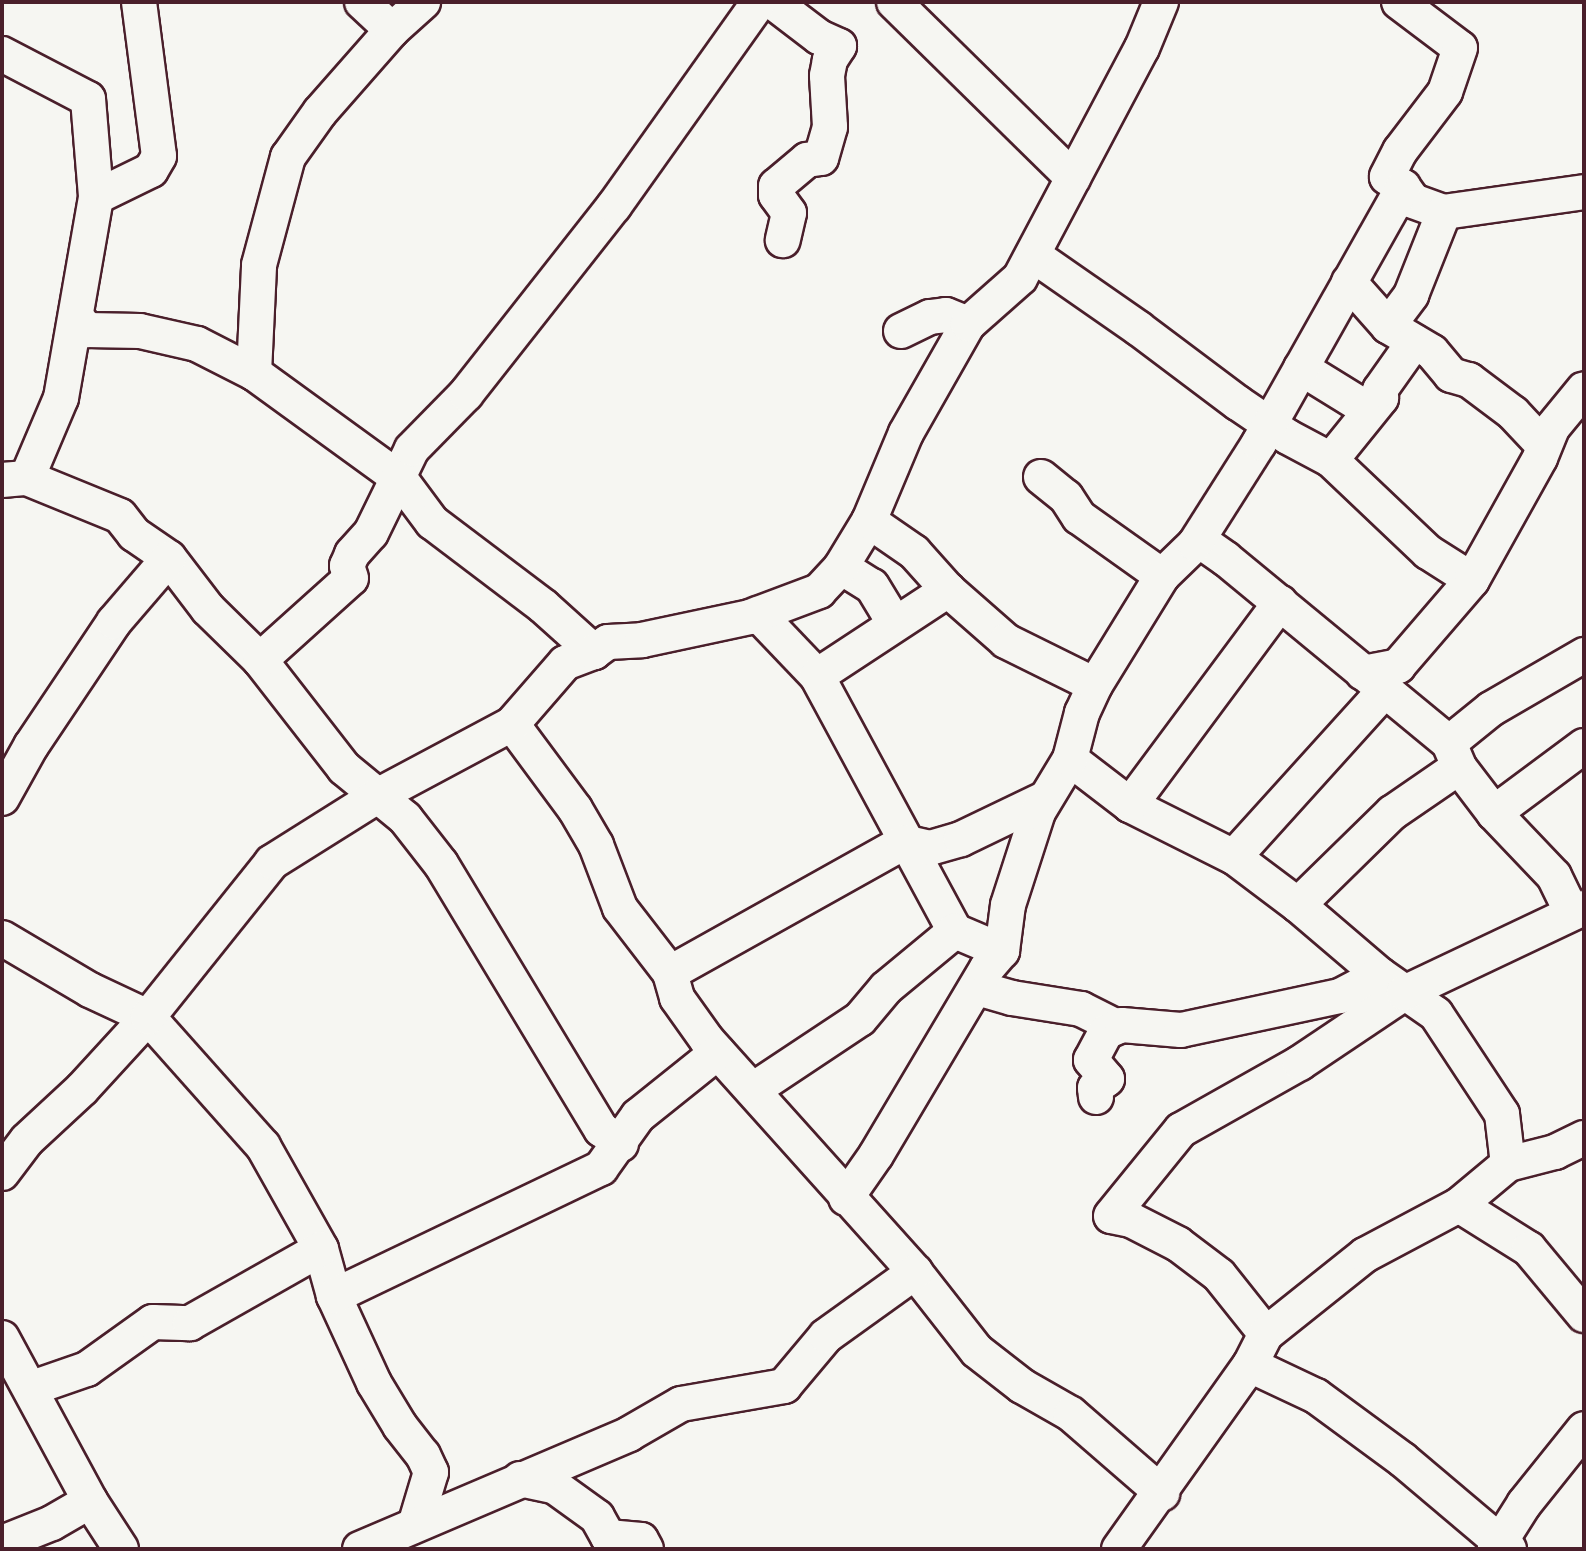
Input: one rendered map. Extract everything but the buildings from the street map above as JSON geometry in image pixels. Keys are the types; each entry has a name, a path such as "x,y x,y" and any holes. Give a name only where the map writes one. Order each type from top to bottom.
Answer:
{"street":[{"path":"96,197 151,170 159,156 139,2"},
{"path":"362,2 392,30"},
{"path":"254,373 259,265 288,157 320,112 392,30 423,2"},
{"path":"260,660 351,578 347,566 352,554 371,533 412,449 466,394 605,218 759,2"},
{"path":"773,2 819,37 839,46 830,60 827,76 830,127 821,158 807,160 776,186 776,195 789,213 783,240"},
{"path":"894,2 1073,178"},
{"path":"2,1173 27,1140 82,1089 148,1017 272,862 379,795 512,724 565,663 594,652 608,642 642,640 758,614 819,591 841,567 869,521 906,433 968,324 1020,278 1142,48 1161,2"},
{"path":"1399,2 1460,48 1445,92 1400,151 1387,177 1403,187 1413,201 1444,212 1584,192"},
{"path":"2,54 88,99 96,197 61,398 14,479 120,516 134,534 169,558 208,609 260,660 344,768 405,818 441,864 601,1129 621,1144"},
{"path":"846,1198 876,1155 987,968 1002,951 1008,905 1044,799 1070,759 1082,713 1095,685 1162,576 1195,544 1269,423 1403,187"},
{"path":"1331,460 1381,398 1380,390 1401,334 1411,295 1444,212"},
{"path":"1033,255 1269,423 1331,460 1428,552 1472,580"},
{"path":"1349,282 1401,334 1432,352 1451,375 1469,380 1513,413 1544,446"},
{"path":"901,331 930,317 946,315 968,324"},
{"path":"77,318 87,330 140,331 197,344 254,373 400,479 432,522 543,606 594,652"},
{"path":"1301,368 1369,410"},
{"path":"1234,857 1373,682 1398,666 1472,580 1567,406 1584,389"},
{"path":"1041,477 1066,497 1079,517 1162,576"},
{"path":"869,521 914,552 948,590 1006,641 1095,685"},
{"path":"977,988 1012,998 1081,1009 1117,1027 1181,1030 1392,984 1578,910 1554,876 1494,813 1454,755 1373,682 1226,559 1206,545 1195,544"},
{"path":"2,798 31,746 114,622 169,558"},
{"path":"841,567 872,586 895,624"},
{"path":"817,676 948,590"},
{"path":"1130,805 1280,603"},
{"path":"758,614 817,676 904,842 955,931 1002,951"},
{"path":"1298,905 1454,755 1491,709 1584,655"},
{"path":"512,724 575,809 596,845 620,908 670,973 677,998 718,1052 915,1272 977,1351 1022,1386 1071,1414 1162,1493"},
{"path":"1494,813 1584,746"},
{"path":"1070,759 1130,805 1234,857 1298,905 1392,984 1436,1014 1502,1114 1508,1164"},
{"path":"670,973 904,842 930,848 961,839 1044,799"},
{"path":"753,1090 860,1019 886,988 955,931"},
{"path":"2,938 90,990 148,1017 263,1146 321,1249 334,1296 374,1383 400,1426 423,1455 431,1472 416,1522"},
{"path":"1266,1334 1219,1275 1178,1244 1131,1220 1111,1216 1181,1130 1300,1063 1392,984"},
{"path":"1096,1097 1095,1088 1107,1079 1091,1060 1106,1032 1117,1027"},
{"path":"334,1296 601,1168 638,1116 718,1052"},
{"path":"1119,1549 1162,1493 1250,1365 1266,1334 1365,1255 1459,1205 1508,1164 1555,1152 1584,1138"},
{"path":"1459,1205 1529,1249 1584,1315"},
{"path":"32,1388 87,1369 153,1322 190,1323 321,1249"},
{"path":"360,1549 416,1522 629,1434 681,1404 784,1386 826,1336 915,1272"},
{"path":"2,1338 32,1388 90,1501 121,1549"},
{"path":"1250,1365 1316,1396 1403,1460 1501,1547 1524,1504 1584,1429"},
{"path":"520,1479 554,1486 597,1517 608,1537 641,1540 646,1549"},
{"path":"2,1543 52,1523 90,1501"}]}
